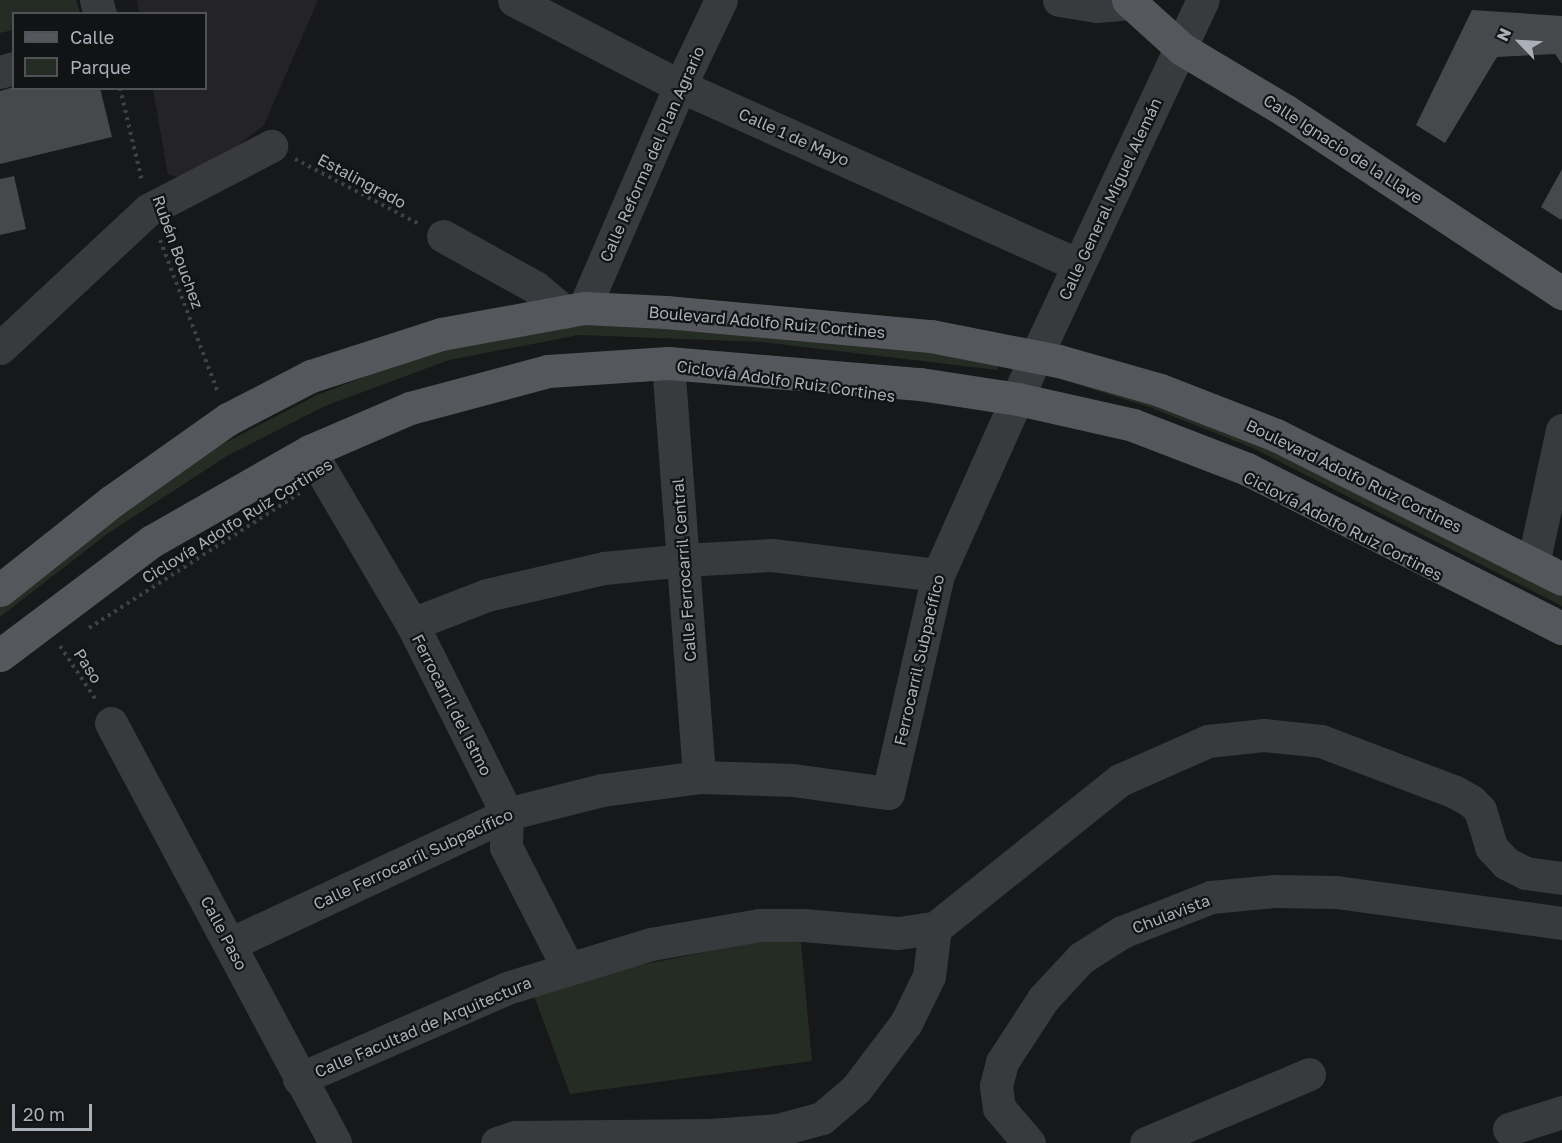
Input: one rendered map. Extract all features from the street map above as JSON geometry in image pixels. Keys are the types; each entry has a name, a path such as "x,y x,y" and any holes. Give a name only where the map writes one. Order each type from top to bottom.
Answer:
{"main road":[{"name":"Calle Ignacio de la Llave","path":"1129,2 1182,49 1286,111 1562,293"},
{"name":"Boulevard Adolfo Ruiz Cortines","path":"0,590 112,501 228,419 311,376 441,334 575,310 666,312 932,336 1036,356 1160,390 1276,435 1562,579"},
{"path":"0,654 57,640 152,541 318,464 410,408 548,371 668,363 920,384 1018,399 1133,425 1247,469 1562,628"}],"street":[{"name":"Calle 1 de Mayo","path":"514,0 680,87 1079,264"},
{"name":"Calle Reforma del Plan Agrario","path":"575,310 721,0"},
{"path":"1059,0 1097,6 1129,2"},
{"name":"Calle General Miguel Alemán","path":"1018,399 1203,0"},
{"path":"0,348 148,210 271,146"},
{"path":"443,236 575,310"},
{"name":"Calle Ferrocarril Central","path":"668,363 699,777"},
{"name":"Ferrocarril Subpacífico","path":"888,793 938,575 1018,399"},
{"path":"1533,564 1562,430"},
{"name":"Ferrocarril del Istmo","path":"318,464 412,624 507,814 506,847 568,968"},
{"path":"412,624 487,595 604,568 684,560 772,555 938,575"},
{"name":"Calle Paso","path":"111,723 332,1139"},
{"path":"497,1143 516,1137 734,1134 778,1130 822,1118 856,1089 906,1023 929,976 936,928 1120,780 1208,741 1263,735 1321,741 1455,792 1471,801 1480,810 1491,846 1506,863 1526,873 1562,878"},
{"name":"Calle Ferrocarril Subpacífico","path":"230,944 507,814 602,790 699,777 793,780 888,793"},
{"name":"Chulavista","path":"1029,1143 999,1108 996,1086 1002,1062 1043,999 1065,974 1081,958 1122,932 1211,897 1273,891 1336,892 1562,923"},
{"name":"Calle Facultad de Arquitectura","path":"299,1079 507,988 651,944 759,925 803,925 898,933 936,928"},
{"path":"1146,1143 1309,1074"},
{"path":"1509,1129 1562,1112"}],"path":[{"name":"Rubén Bouchez","path":"120,90 148,210 228,419"},
{"name":"Estalingrado","path":"271,146 443,236"},
{"name":"Ciclovía Adolfo Ruiz Cortines","path":"80,634 318,464"},
{"name":"Paso","path":"57,640 111,723"}],"shaded area":[{"path":"137,0 318,0 264,125 196,179 168,175 153,90 207,90 207,12 139,12"}],"green space":[{"path":"0,0 76,0 80,12 12,12 12,30 0,33"},
{"path":"577,322 759,329 1000,355 997,370 761,342 579,335 449,360 325,406 227,456 107,534 0,617 0,598 219,446 317,395 446,346"},
{"path":"1057,361 1156,386 1562,579 1562,606 1253,448 1152,408 1053,377"},
{"path":"800,933 812,1061 570,1094 531,987"}],"building":[{"path":"1472,10 1562,16 1562,64 1555,54 1497,57 1445,143 1416,125"},
{"path":"12,88 12,90 100,90 112,137 0,164 0,91"},
{"path":"1562,169 1562,218 1561,220 1541,207"},
{"path":"14,176 26,229 0,235 0,179"}]}
